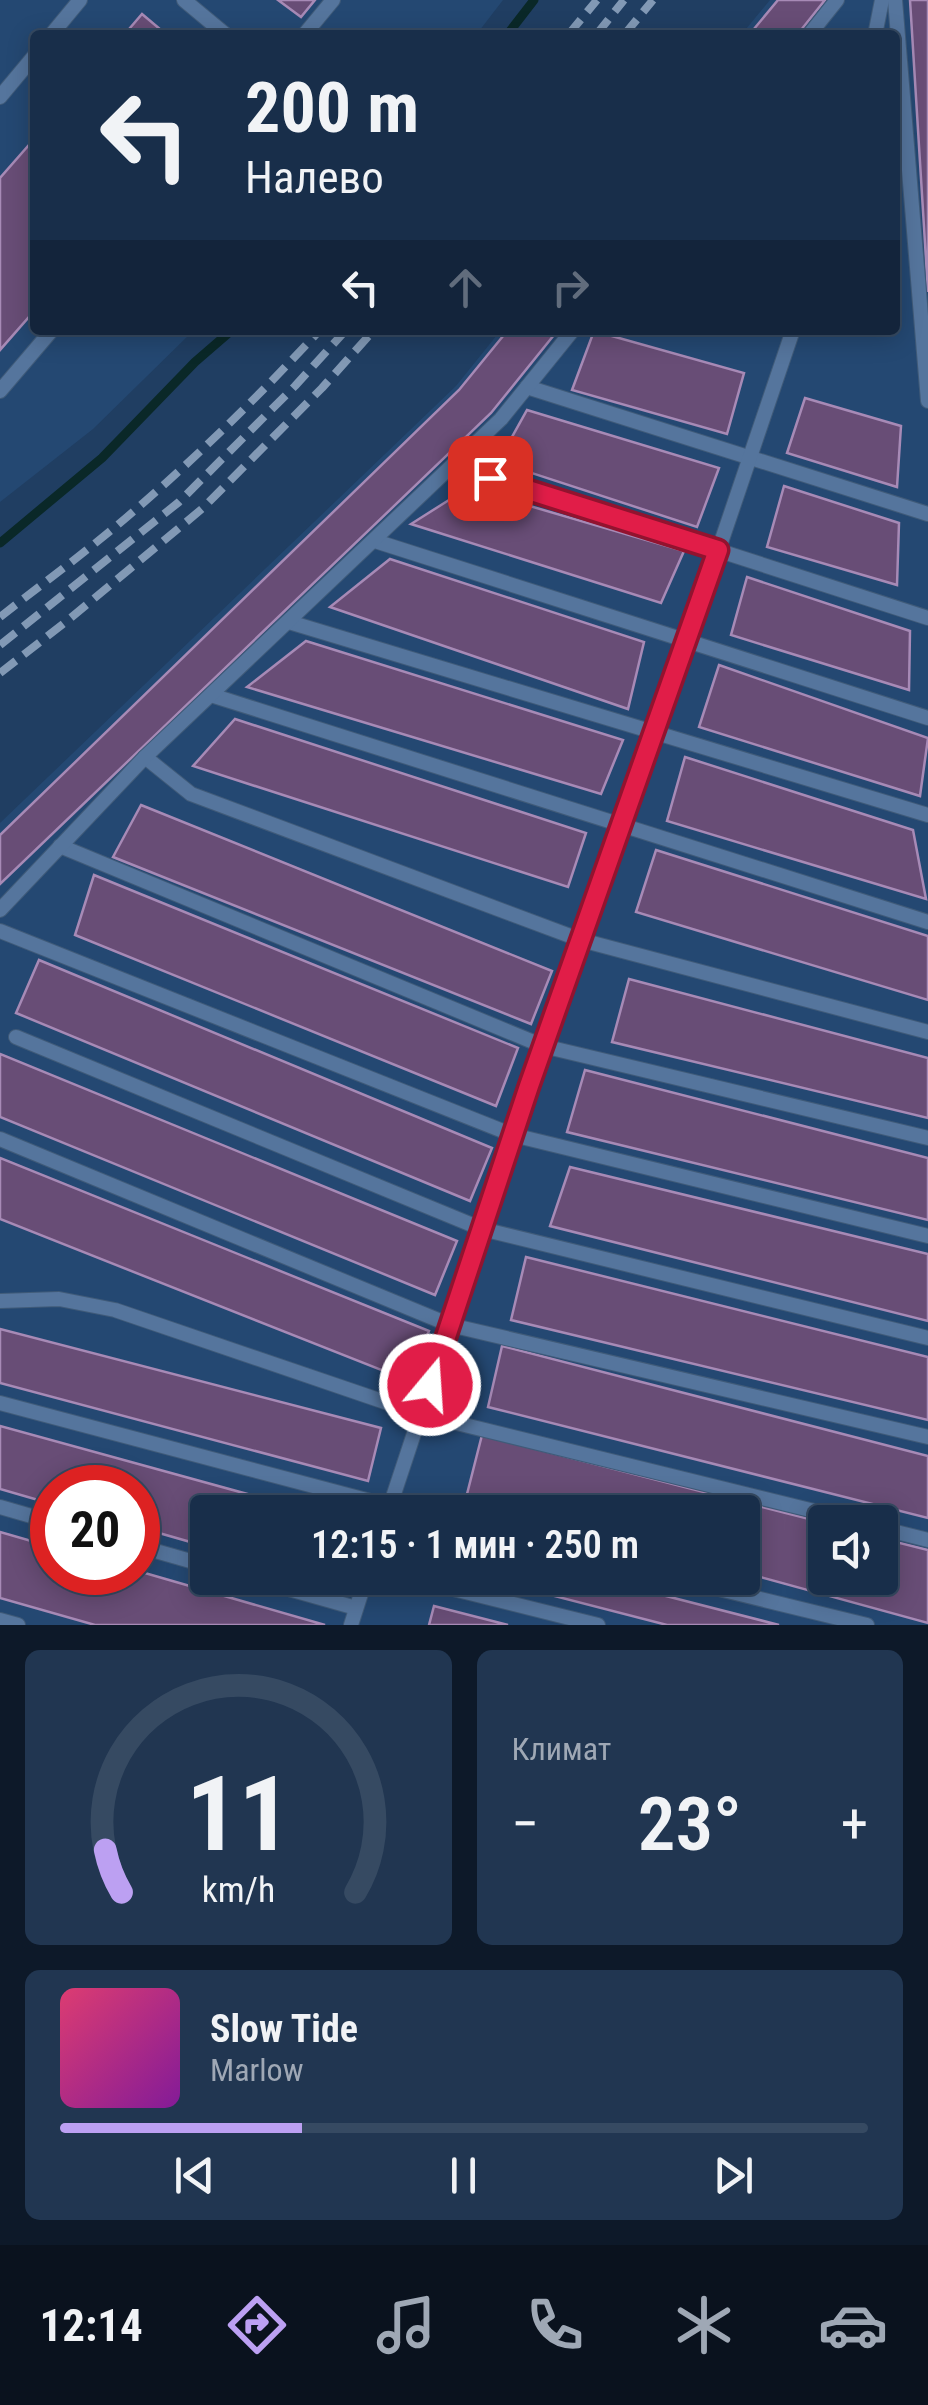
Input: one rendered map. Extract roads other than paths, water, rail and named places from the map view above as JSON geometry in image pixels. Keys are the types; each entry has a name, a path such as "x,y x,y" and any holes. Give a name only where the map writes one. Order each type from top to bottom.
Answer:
{"lane":[{"path":"55,30 80,0"},
{"path":"184,0 220,30"},
{"path":"308,30 333,0"},
{"path":"813,30 837,0"},
{"path":"875,30 882,0"},
{"path":"895,0 897,30"},
{"path":"0,97 30,60"},
{"path":"900,61 928,402"},
{"path":"0,391 48,335"},
{"path":"0,910 145,757 501,419 569,335"},
{"path":"394,1495 513,1134 688,641 791,335"},
{"path":"527,387 928,514"},
{"path":"452,466 928,618"},
{"path":"375,541 928,718"},
{"path":"289,622 928,815"},
{"path":"211,695 928,922"},
{"path":"145,757 191,794 581,940 928,1032"},
{"path":"60,846 544,1046 928,1138"},
{"path":"0,931 513,1134 928,1236"},
{"path":"16,1037 482,1229 928,1338"},
{"path":"0,1139 450,1326 928,1437"},
{"path":"0,1301 59,1299 114,1310 420,1414 808,1510"},
{"path":"0,1403 334,1495"},
{"path":"0,1507 30,1516"},
{"path":"898,1532 928,1540"},
{"path":"160,1552 190,1561"},
{"path":"310,1595 356,1608"},
{"path":"351,1625 360,1595"},
{"path":"477,1595 598,1625"},
{"path":"743,1595 866,1625"},
{"path":"0,1620 18,1625"}],"waterway":[{"path":"511,30 534,0"},
{"path":"0,543 102,458 226,335"}],"railway":[{"path":"572,30 597,0"},
{"path":"600,30 624,0"},
{"path":"628,30 653,0"},
{"path":"0,617 152,495 315,335"},
{"path":"0,645 179,502 341,335"},
{"path":"0,673 203,508 370,335"}]}
